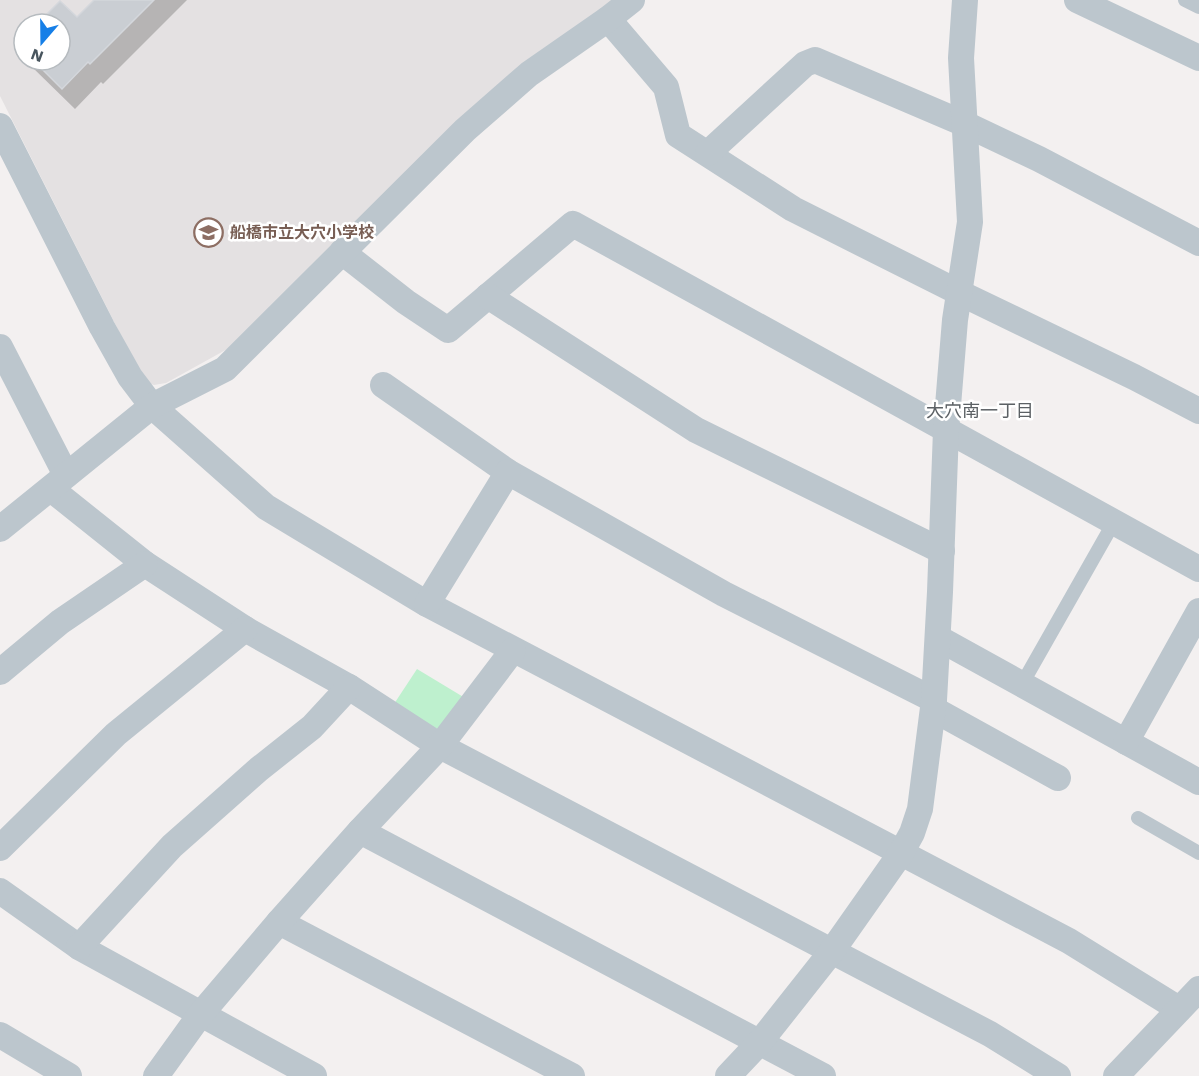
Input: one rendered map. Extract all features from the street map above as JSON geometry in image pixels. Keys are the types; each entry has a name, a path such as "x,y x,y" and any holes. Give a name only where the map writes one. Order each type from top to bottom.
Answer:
{"street":[{"path":"0,529 152,406 225,369 465,130 529,74 632,0"},
{"path":"728,1076 760,1042 832,951 901,853 912,833 920,809 934,705 946,430 955,320 970,222 961,58 965,0"},
{"path":"1077,0 1199,58"},
{"path":"608,19 666,87 678,135 793,209 1199,411"},
{"path":"708,153 805,64 815,60 965,124 1039,159 1199,243"},
{"path":"0,126 102,327 130,377 152,406 266,507 427,604 1069,941 1179,1009"},
{"path":"342,252 406,302 447,330 573,224 1199,569"},
{"path":"488,296 696,430 942,551"},
{"path":"0,347 59,482 145,564 245,629 349,687 440,746 990,1034 1058,1076"},
{"path":"383,385 508,472 724,594 934,705 1058,778"},
{"path":"427,604 508,472"},
{"path":"0,672 60,622 145,564"},
{"path":"1126,742 1199,611"},
{"path":"0,848 116,734 245,629"},
{"path":"938,638 1199,782"},
{"path":"156,1076 200,1015 279,922 440,746 513,650"},
{"path":"79,947 172,846 259,769 312,727 349,687"},
{"path":"360,831 823,1076"},
{"path":"0,891 79,947 314,1076"},
{"path":"279,922 572,1076"},
{"path":"1116,1076 1199,989"},
{"path":"0,1035 69,1076"}],"lane":[{"path":"1185,0 1199,7"},
{"path":"1022,684 1114,522"},
{"path":"1138,818 1199,853"}],"shaded area":[{"name":"船橋市立大穴小学校","path":"0,0 619,0 240,342 166,383 154,385 148,383 141,375 0,96"}],"green space":[{"path":"417,669 465,698 441,729 423,727 392,707"}],"building":[{"path":"94,0 154,0 62,89 45,72 72,72 72,12 77,17"},
{"path":"60,1 72,12 49,12"}],"place":[{"name":"船橋市立大穴小学校","path":"209,232"}],"district":[{"name":"大穴南一丁目","path":"980,410"}]}
